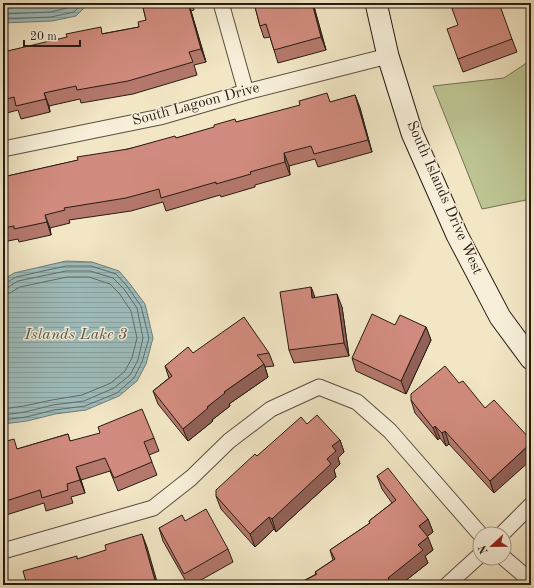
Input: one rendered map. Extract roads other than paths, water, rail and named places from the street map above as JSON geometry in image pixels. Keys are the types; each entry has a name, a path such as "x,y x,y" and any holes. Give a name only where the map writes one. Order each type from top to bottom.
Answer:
{"street":[{"path":"221,3 246,92"},
{"name":"South Islands Drive West","path":"376,3 388,56 412,133 457,235 500,317 531,359"},
{"name":"South Lagoon Drive","path":"3,149 160,117 246,92 388,56"},
{"path":"3,551 153,508 191,478 229,441 271,410 319,387 357,402 390,431 473,526"},
{"path":"510,526 531,505"},
{"path":"447,585 472,562"},
{"path":"512,565 531,582"}],"water":[{"path":"3,3 89,3 76,16 52,21 3,23"},
{"name":"Islands Lake 3","path":"66,261 92,262 119,271 130,284 145,304 153,338 146,364 137,381 119,396 86,410 55,414 27,421 3,424 3,280 14,273"}]}
